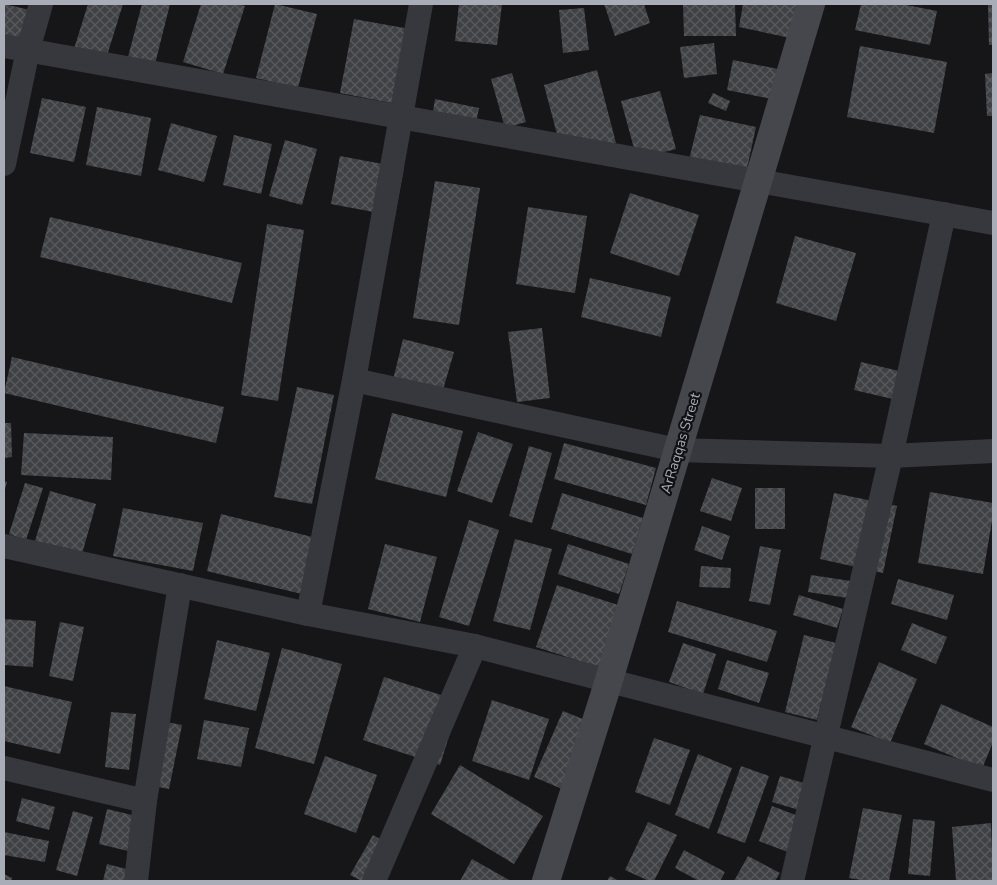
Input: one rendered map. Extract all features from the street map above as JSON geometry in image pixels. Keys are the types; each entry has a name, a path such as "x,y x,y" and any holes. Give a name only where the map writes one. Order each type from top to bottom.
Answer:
{"street":[{"path":"4,164 28,50 41,4"},
{"path":"308,614 354,380 421,4"},
{"name":"ArRaqqas Street","path":"546,881 609,680 811,4"},
{"path":"4,46 993,223"},
{"path":"792,881 824,736 891,456 944,214"},
{"path":"354,380 677,450 891,456 993,452"},
{"path":"4,546 308,614 475,646 993,780"},
{"path":"136,881 145,801 180,585"},
{"path":"374,881 475,646"},
{"path":"4,768 145,801"}],"building":[{"path":"4,4 30,10 20,44 4,40"},
{"path":"88,4 123,4 105,62 73,52"},
{"path":"142,4 170,4 155,64 128,57"},
{"path":"201,4 236,4 245,6 223,74 183,62"},
{"path":"275,4 317,14 298,88 256,78"},
{"path":"459,4 502,4 497,45 455,41"},
{"path":"604,4 644,4 650,23 615,36"},
{"path":"683,4 735,4 736,36 684,36"},
{"path":"743,4 802,4 795,39 739,27"},
{"path":"861,4 901,4 937,11 930,45 855,30"},
{"path":"988,4 993,4 993,45 989,45"},
{"path":"584,8 589,50 563,53 559,10"},
{"path":"354,19 421,31 407,106 340,93"},
{"path":"714,43 717,74 684,78 680,47"},
{"path":"860,46 947,62 934,133 847,117"},
{"path":"733,60 783,70 777,100 727,90"},
{"path":"597,70 616,143 563,157 544,85"},
{"path":"512,73 526,122 505,128 491,79"},
{"path":"993,73 993,116 987,116 985,74"},
{"path":"660,91 676,149 637,159 621,101"},
{"path":"713,93 730,101 726,111 708,103"},
{"path":"42,98 86,107 74,162 30,153"},
{"path":"435,99 479,108 475,127 432,118"},
{"path":"97,107 151,118 141,176 86,165"},
{"path":"700,115 756,127 746,173 689,160"},
{"path":"171,123 217,136 204,182 158,170"},
{"path":"234,135 272,144 261,194 223,185"},
{"path":"285,140 317,149 302,205 269,196"},
{"path":"340,156 404,168 395,216 331,204"},
{"path":"435,181 480,188 459,325 413,318"},
{"path":"630,193 699,215 679,276 610,253"},
{"path":"528,207 587,216 575,293 516,284"},
{"path":"50,217 242,263 232,303 40,257"},
{"path":"267,224 304,230 278,401 241,395"},
{"path":"795,236 856,253 836,321 776,303"},
{"path":"590,278 671,297 661,337 581,317"},
{"path":"542,328 550,398 517,402 508,332"},
{"path":"403,339 454,352 442,393 393,380"},
{"path":"12,357 224,407 216,443 4,393"},
{"path":"861,362 916,375 910,403 854,390"},
{"path":"297,387 334,395 312,504 274,497"},
{"path":"392,413 463,431 446,497 375,479"},
{"path":"4,423 11,423 12,457 4,458"},
{"path":"478,432 513,444 492,503 457,491"},
{"path":"24,433 113,437 111,480 21,475"},
{"path":"564,443 656,468 646,505 554,479"},
{"path":"529,446 552,453 532,523 509,516"},
{"path":"712,478 742,488 731,521 700,511"},
{"path":"4,481 7,482 4,493"},
{"path":"25,483 43,488 26,540 9,534"},
{"path":"755,488 785,488 785,529 755,529"},
{"path":"50,491 96,504 82,554 35,541"},
{"path":"930,492 993,503 993,515 983,574 918,563"},
{"path":"562,493 643,518 632,554 551,529"},
{"path":"834,493 897,506 883,573 820,559"},
{"path":"123,508 203,523 193,571 113,556"},
{"path":"221,514 320,539 306,595 207,571"},
{"path":"469,520 499,530 469,626 439,617"},
{"path":"702,526 730,536 722,560 694,550"},
{"path":"515,539 552,549 530,630 493,621"},
{"path":"385,544 437,557 420,622 368,609"},
{"path":"568,544 629,564 619,594 558,574"},
{"path":"760,546 781,550 770,605 749,601"},
{"path":"701,566 731,568 730,588 699,587"},
{"path":"811,575 871,584 868,601 808,592"},
{"path":"898,579 954,595 947,620 891,604"},
{"path":"557,585 621,606 601,668 536,647"},
{"path":"799,595 843,609 837,628 793,615"},
{"path":"677,601 777,631 767,662 668,632"},
{"path":"4,619 36,621 33,667 4,665"},
{"path":"60,622 84,627 73,681 49,676"},
{"path":"912,623 947,637 936,664 901,650"},
{"path":"804,635 836,643 817,720 785,712"},
{"path":"217,640 270,653 256,711 204,699"},
{"path":"683,643 716,654 703,694 669,682"},
{"path":"282,648 342,664 314,764 255,748"},
{"path":"727,660 769,673 759,703 718,689"},
{"path":"879,662 917,679 890,743 851,727"},
{"path":"384,677 460,701 440,765 363,740"},
{"path":"4,686 72,702 60,754 4,741"},
{"path":"492,700 549,719 529,780 472,761"},
{"path":"941,704 993,727 993,742 982,769 924,744"},
{"path":"563,711 590,722 562,789 534,777"},
{"path":"111,712 136,714 129,770 105,767"},
{"path":"151,719 182,725 169,789 138,783"},
{"path":"204,720 249,728 241,767 197,759"},
{"path":"654,738 690,750 670,805 635,792"},
{"path":"698,754 732,768 709,829 675,815"},
{"path":"325,756 377,775 356,833 304,814"},
{"path":"460,765 543,816 514,864 431,814"},
{"path":"741,766 769,776 745,843 717,833"},
{"path":"780,776 824,789 816,815 772,802"},
{"path":"22,798 55,807 49,830 16,821"},
{"path":"772,806 814,822 801,857 759,841"},
{"path":"863,808 902,815 889,881 867,881 849,878"},
{"path":"107,809 136,816 128,851 99,844"},
{"path":"73,811 93,817 77,876 56,870"},
{"path":"913,819 935,821 930,876 908,874"},
{"path":"648,822 677,835 654,881 649,881 625,870"},
{"path":"991,823 993,881 956,881 952,827"},
{"path":"4,832 49,841 45,862 4,855"},
{"path":"373,835 395,848 376,881 362,881 350,875"},
{"path":"684,850 725,872 720,881 699,881 675,868"},
{"path":"748,856 780,873 775,881 734,881"},
{"path":"472,859 511,881 460,881"},
{"path":"107,864 146,874 144,881 103,881"},
{"path":"4,874 12,878 11,881 4,881"},
{"path":"610,876 619,881 607,881"}]}
